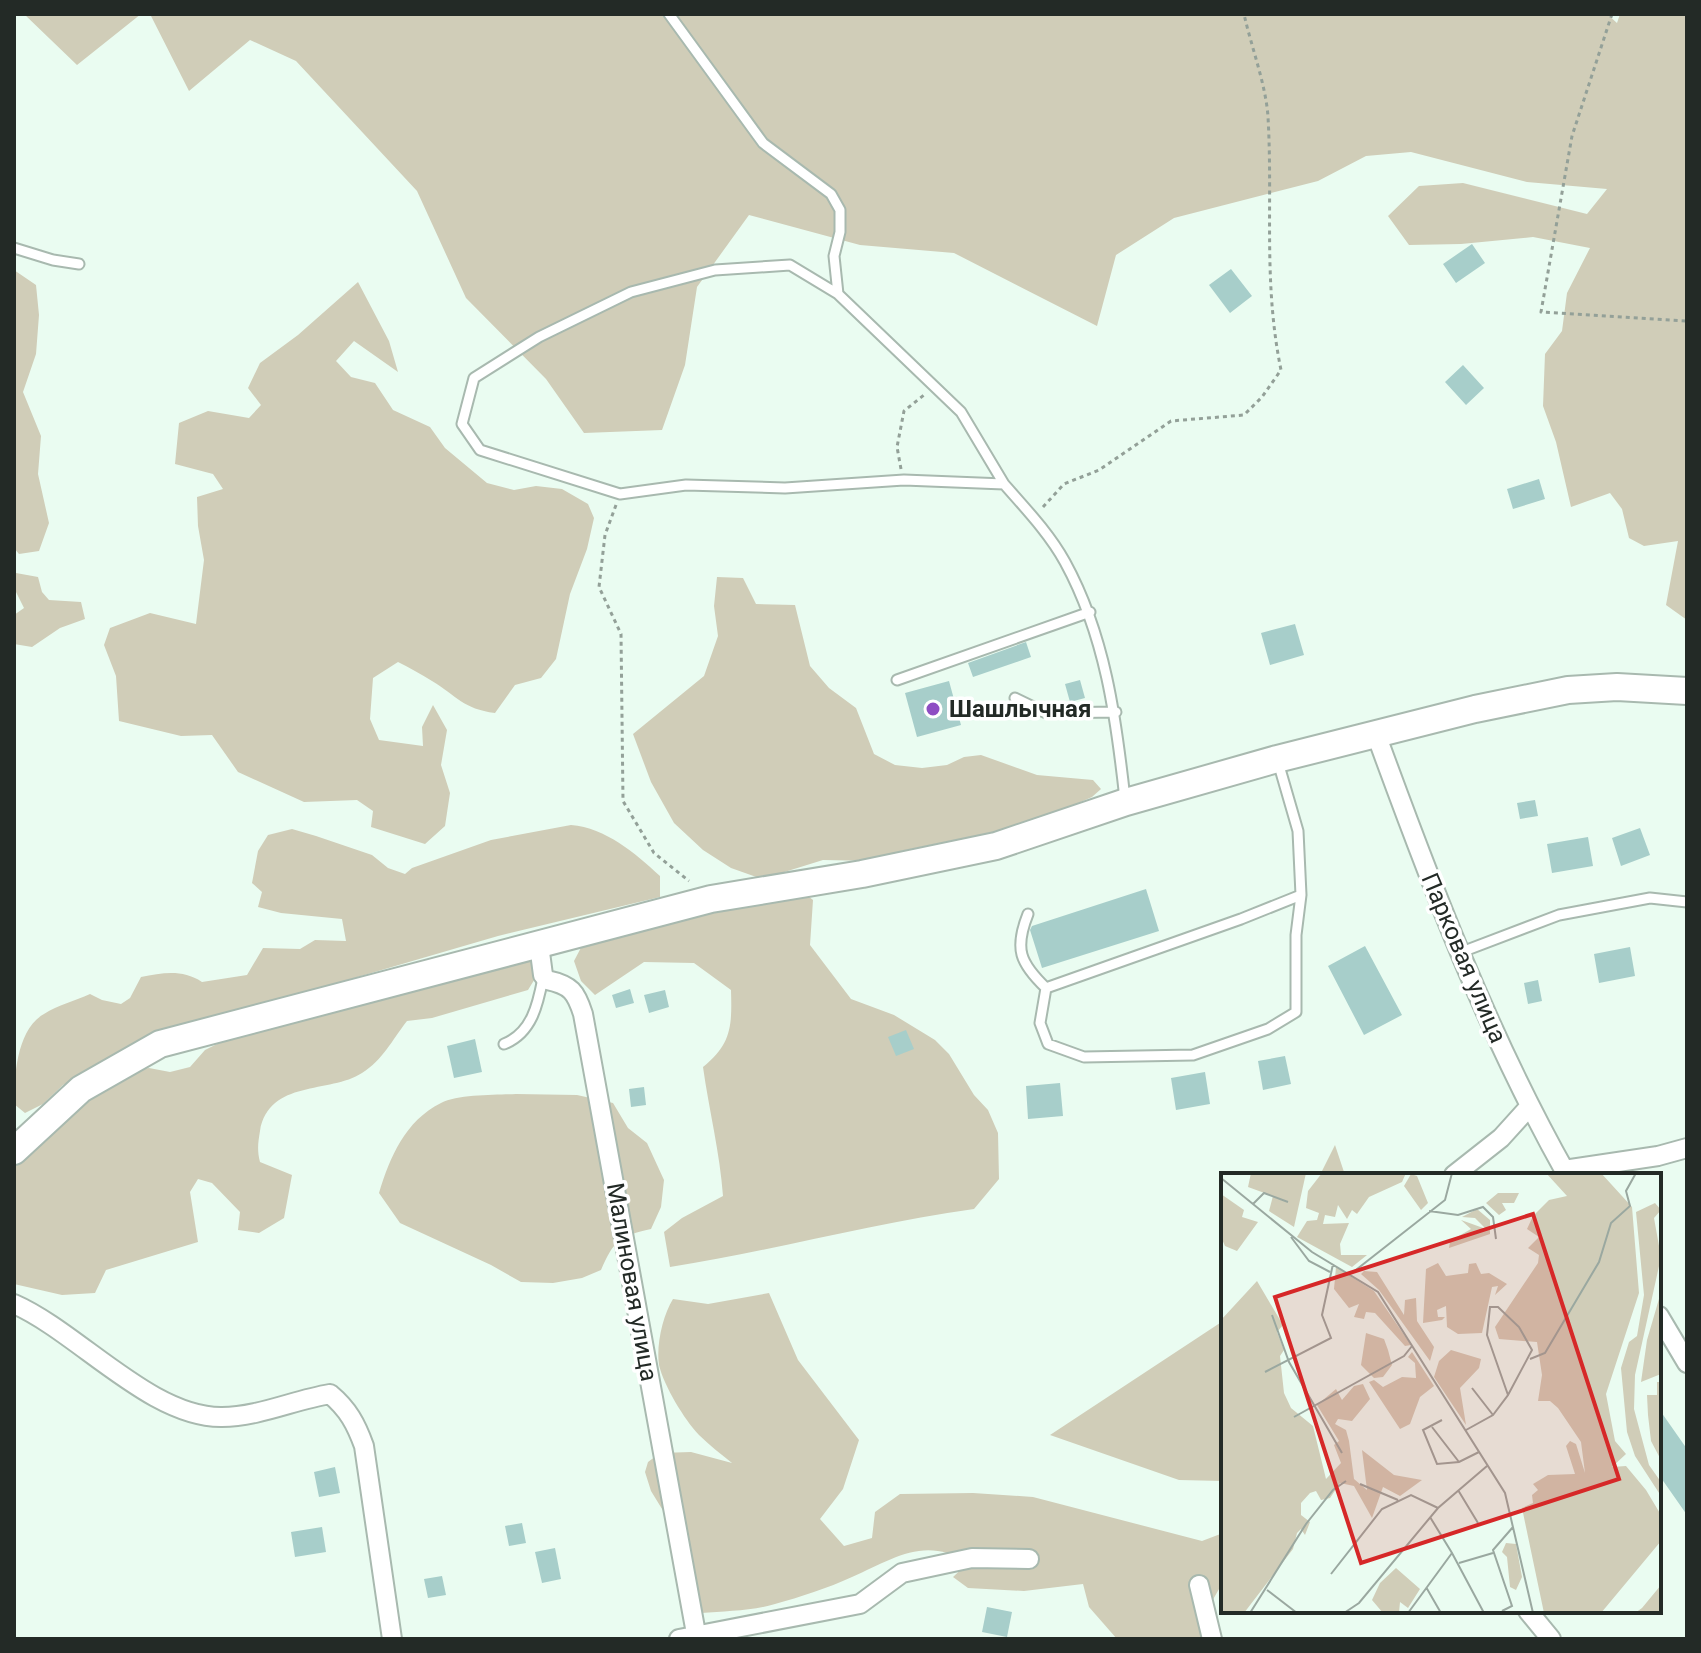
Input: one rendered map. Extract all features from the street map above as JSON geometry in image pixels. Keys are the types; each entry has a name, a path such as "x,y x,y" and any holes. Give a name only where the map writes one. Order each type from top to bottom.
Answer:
{"main road":[{"path":"14,1151 81,1089 160,1044 711,899 862,874 996,846 1126,802 1277,759 1475,709 1568,690 1617,687 1687,691"}],"street":[{"name":"Парковая улица","path":"1376,734 1425,871 1459,953 1529,1107 1566,1172"},
{"path":"539,945 543,975"},
{"name":"Малиновая улица","path":"543,975 576,994 583,1014 691,1638"},
{"path":"1457,1173 1501,1138 1529,1107"},
{"path":"1566,1172 1687,1148"},
{"path":"14,1304 33,1312 162,1400 188,1411 221,1417 266,1410 298,1399 330,1394 343,1405 354,1421 364,1446 392,1639"},
{"path":"1661,1319 1687,1363"},
{"path":"691,1638 860,1604 902,1573 972,1558 1029,1559"},
{"path":"1199,1585 1212,1639"},
{"path":"1530,1613 1551,1639"}],"lane":[{"path":"669,14 763,143 831,194 840,210 840,232 834,256 838,294"},
{"path":"14,248 79,264"},
{"path":"1004,484 904,480 785,488 686,485 620,494 480,450 462,424 474,378 539,337 631,292 715,270 790,265 838,294 961,412 1004,484 1064,559 1090,612 1116,712 1126,802"},
{"path":"897,680 1090,612"},
{"path":"1015,698 1046,713 1116,712"},
{"path":"1046,988 1040,1023 1048,1044 1084,1057 1193,1055 1268,1029 1296,1012 1296,935 1301,895 1298,831 1277,759"},
{"path":"1046,988 1301,895"},
{"path":"1459,953 1559,915 1650,898 1687,902"},
{"path":"1028,914 1019,935 1021,956 1028,971 1046,988"},
{"path":"504,1044 525,1029 534,1016 543,975"}],"path":[{"path":"1033,517 1064,484 1099,470 1171,421 1244,415 1262,397 1281,370 1272,328 1269,280 1268,113 1244,14"},
{"path":"1612,14 1572,136 1541,312 1687,321"},
{"path":"904,480 897,447 904,411 934,386"},
{"path":"620,494 605,535 599,587 621,634 623,801 654,853 711,899"}],"shaded area":[{"path":"24,14 141,14 77,65"},
{"path":"150,14 1607,14 1617,23 1620,14 1687,14 1687,620 1666,605 1678,541 1644,546 1629,538 1622,509 1610,493 1571,507 1556,442 1543,406 1545,354 1562,331 1567,293 1590,248 1533,237 1409,245 1388,216 1419,186 1463,183 1587,214 1607,189 1527,182 1411,152 1366,156 1318,181 1174,218 1116,255 1097,326 954,253 860,245 749,215 697,287 685,365 662,430 584,433 546,379 466,298 417,191 296,61 250,40 189,91"},
{"path":"14,270 36,285 39,315 36,354 23,392 41,436 38,474 49,523 39,551 19,554 14,548"},
{"path":"358,282 389,341 398,372 354,341 336,361 351,377 375,383 393,410 430,427 445,448 487,483 514,490 536,486 562,489 588,504 594,518 587,549 570,594 556,659 541,678 515,685 495,713 468,705 398,662 373,678 370,719 379,740 423,746 422,727 433,705 447,730 441,765 450,793 445,826 425,844 371,827 373,811 357,800 304,802 238,772 212,735 181,736 119,721 116,676 104,645 110,628 150,613 196,624 204,560 197,497 223,489 213,474 175,464 179,423 208,411 249,418 261,405 248,388 260,363 298,335"},
{"path":"16,573 38,577 42,592 49,600 81,602 85,619 60,628 32,647 14,644 14,615 24,608 14,588"},
{"path":"717,577 743,578 756,604 795,605 810,666 829,688 856,708 874,754 895,765 922,768 947,765 964,757 981,755 1037,775 1093,780 1101,789 1092,797 1044,818 901,851 873,861 823,860 762,879 731,868 703,850 674,823 651,782 633,734 704,676 718,636 714,606"},
{"path":"571,825 608,836 640,859 660,876 660,897 498,936 296,995 126,1050 63,1085 43,1104 25,1113 14,1104 16,1067 28,1030 35,1021 55,1008 90,994 121,1004 130,998 141,977 180,974 202,982 247,975 263,948 300,949 315,940 346,941 342,919 281,913 258,907 262,892 252,883 258,851 268,835 292,829 372,855 388,868 405,874 412,868 491,840"},
{"path":"803,892 813,900 810,945 851,999 894,1015 935,1040 949,1054 974,1095 988,1110 998,1133 999,1179 974,1209 670,1267 664,1232 682,1218 723,1196 703,1067 725,1042 731,1014 731,990 694,963 644,962 595,995 581,981 574,961 585,940 627,928"},
{"path":"531,956 544,964 528,990 432,1018 407,1021 382,1056 362,1073 334,1084 302,1090 275,1103 266,1114 258,1150 260,1162 292,1175 284,1218 259,1233 238,1230 240,1212 212,1183 198,1179 190,1192 198,1242 106,1270 95,1293 62,1295 14,1284 14,1158 36,1137 128,1071 149,1068 170,1072 190,1067 205,1050 229,1038 394,992 472,976 511,959"},
{"path":"516,1094 577,1095 613,1103 628,1128 647,1143 664,1180 661,1207 651,1229 619,1241 601,1270 582,1278 553,1283 521,1282 400,1223 379,1193 401,1141 428,1111 457,1098"},
{"path":"1335,1145 1344,1173 1321,1173"},
{"path":"769,1293 798,1360 859,1440 843,1489 820,1519 844,1546 872,1538 875,1512 900,1494 973,1493 1033,1497 1202,1541 1221,1534 1221,1586 1199,1624 1211,1639 1117,1639 1089,1607 1083,1584 1024,1591 968,1588 953,1577 968,1563 952,1555 923,1550 895,1557 824,1589 766,1606 701,1613 670,1522 651,1491 645,1472 648,1462 660,1453 691,1452 732,1463 699,1435 681,1411 659,1365 661,1330 673,1299 708,1304"},
{"path":"1221,1322 1221,1481 1179,1480 1050,1435"}],"building":[{"path":"1472,244 1485,263 1456,283 1443,264"},
{"path":"1231,269 1252,296 1230,313 1209,285"},
{"path":"1463,365 1484,388 1466,405 1445,382"},
{"path":"1539,479 1545,499 1513,509 1507,489"},
{"path":"1295,624 1304,655 1270,665 1261,633"},
{"path":"1026,642 1031,657 973,677 968,663"},
{"path":"1080,680 1085,698 1070,702 1065,684"},
{"name":"Шашлычная","path":"949,681 961,725 917,737 905,693"},
{"path":"1535,800 1538,816 1520,819 1517,803"},
{"path":"1640,828 1650,855 1621,866 1612,838"},
{"path":"1588,837 1593,866 1552,873 1547,844"},
{"path":"1146,889 1159,931 1042,968 1030,930 1032,926"},
{"path":"1365,946 1402,1015 1364,1035 1328,966"},
{"path":"1630,947 1635,976 1599,983 1594,954"},
{"path":"1538,980 1542,1001 1528,1004 1524,983"},
{"path":"630,989 634,1003 616,1008 612,995"},
{"path":"665,990 669,1007 649,1013 644,995"},
{"path":"906,1030 914,1049 896,1056 888,1037"},
{"path":"475,1039 482,1072 454,1078 447,1046"},
{"path":"1285,1056 1291,1084 1263,1090 1258,1061"},
{"path":"1205,1072 1210,1104 1176,1110 1171,1078"},
{"path":"1060,1083 1063,1116 1028,1119 1026,1086"},
{"path":"644,1087 646,1105 631,1107 629,1089"},
{"path":"1661,1412 1687,1449 1687,1515 1661,1478"},
{"path":"335,1467 340,1493 319,1497 314,1472"},
{"path":"522,1523 526,1543 509,1546 505,1526"},
{"path":"322,1527 326,1552 295,1557 291,1532"},
{"path":"555,1548 561,1579 542,1583 535,1552"},
{"path":"442,1576 446,1595 428,1598 424,1579"},
{"path":"987,1607 1012,1612 1007,1637 982,1632"}],"place":[{"name":"Шашлычная","path":"933,709"}]}
